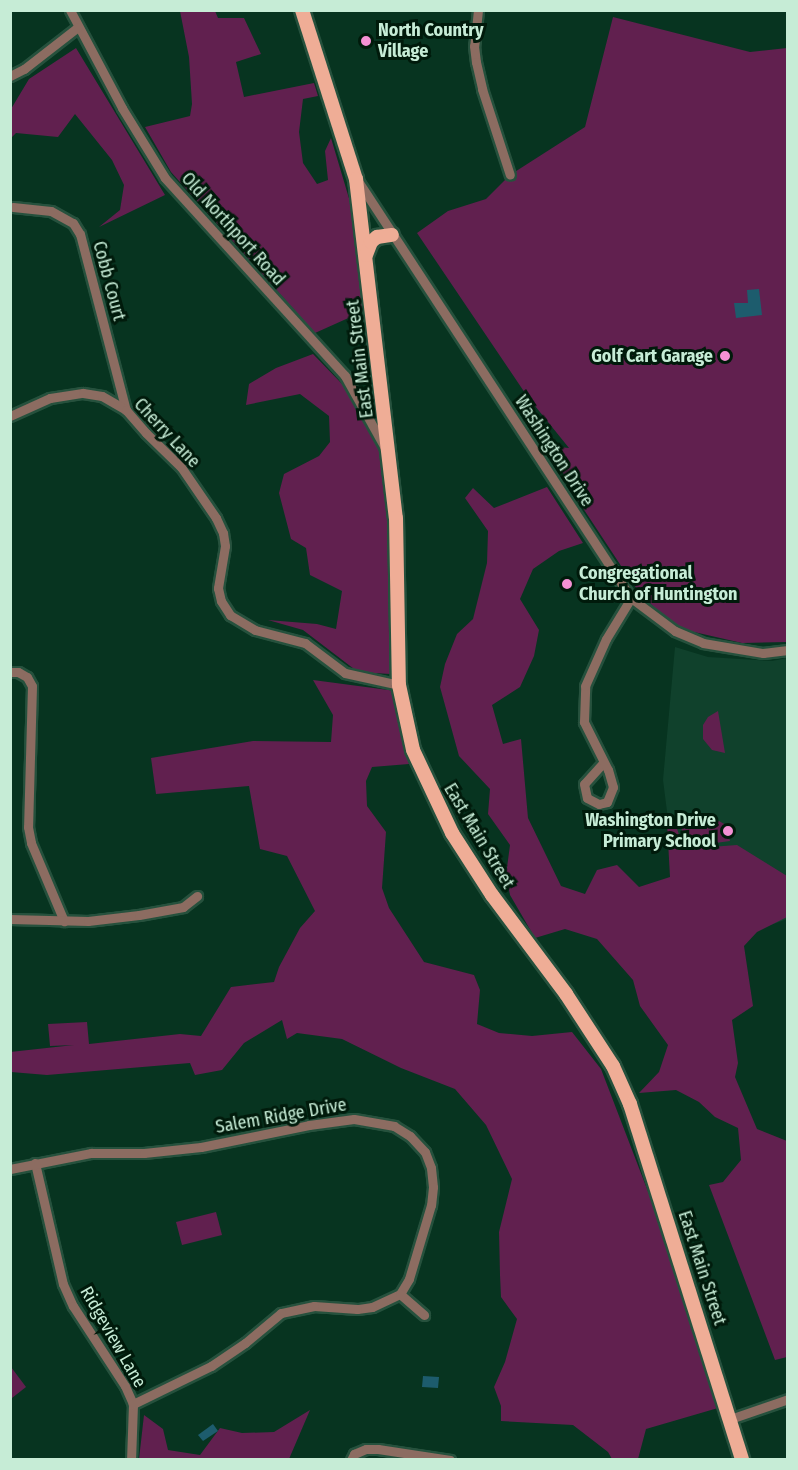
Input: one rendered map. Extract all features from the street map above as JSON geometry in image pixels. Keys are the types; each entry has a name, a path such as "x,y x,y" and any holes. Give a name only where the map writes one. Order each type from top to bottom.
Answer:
{"main road":[{"name":"East Main Street","path":"302,10 356,179 396,518 399,685 413,750 452,833 486,886 571,1001 613,1066 630,1104 742,1460"},
{"path":"366,255 371,242 377,237 392,235"}],"street":[{"name":"Old Northport Road","path":"70,10 165,178 345,376 389,457"},
{"path":"478,10 474,46 476,62 482,89 510,175"},
{"path":"10,76 24,69 78,27"},
{"name":"Washington Drive","path":"356,179 631,598 675,631 704,643 763,653 788,650"},
{"name":"Cobb Court","path":"13,207 51,211 73,223 80,234 126,410"},
{"name":"Cherry Lane","path":"10,416 50,398 83,393 102,396 126,410 181,467 216,518 223,533 225,546 218,588 221,601 230,615 265,634 305,643 345,673 399,685"},
{"path":"603,763 584,722 585,686 606,639 631,598"},
{"path":"10,672 18,672 27,677 32,686 28,827 31,843 64,921"},
{"path":"10,919 88,921 183,907 197,896"},
{"name":"Salem Ridge Drive","path":"10,1169 91,1153 144,1153 201,1147 335,1120 354,1119 394,1126 410,1136 425,1152 431,1168 433,1186 409,1279 400,1294"},
{"name":"Ridgeview Lane","path":"34,1163 63,1284 73,1306 125,1386 133,1404 132,1460"},
{"path":"133,1404 220,1360 281,1313 315,1306 357,1309 372,1307 400,1294 424,1315"},
{"path":"730,1419 788,1400"},
{"path":"351,1460 354,1454 372,1449 450,1459"}],"shaded area":[{"path":"180,11 215,11 218,18 244,18 261,54 236,62 244,97 314,83 318,96 303,99 299,132 303,163 317,184 328,180 325,151 331,138 351,205 364,311 315,333 171,172 145,127 190,116 192,104 189,57"},
{"path":"613,17 750,52 787,48 787,642 742,643 681,629 659,613 633,584 571,490 553,452 559,447 569,448 527,396 417,233 448,211 486,199 510,175 585,127"},
{"path":"76,48 165,195 99,227 120,210 124,185 112,160 75,114 58,137 16,133 11,138 11,109 29,79"},
{"path":"313,354 343,385 384,457 389,529 390,674 358,672 303,630 268,620 317,624 336,629 342,591 310,575 306,548 291,539 279,493 284,474 319,456 330,442 329,416 300,394 246,405 249,384 276,368"},
{"path":"547,487 583,543 559,551 533,569 520,599 539,630 534,656 520,687 492,705 503,744 521,739 528,818 561,886 585,894 597,870 617,865 639,887 670,877 667,823 674,820 684,849 737,845 787,876 787,917 757,932 744,946 753,1006 732,1020 738,1063 735,1077 757,1129 787,1141 787,1357 775,1360 709,1185 723,1182 741,1160 738,1128 715,1117 699,1102 676,1090 639,1093 659,1072 668,1045 640,1006 633,980 597,939 565,929 535,938 510,895 506,875 510,845 488,814 490,789 459,756 440,687 445,664 457,634 473,619 487,563 488,531 465,498 473,488 494,508"},
{"name":"Washington Drive Primary School","path":"675,647 708,657 772,661 787,658 787,919 752,932 676,882 663,780"},
{"path":"313,680 396,691 409,764 372,767 366,781 367,806 386,832 382,888 389,908 424,962 474,975 480,990 477,1024 499,1033 532,1036 572,1032 601,1069 657,1215 718,1408 646,1429 638,1459 612,1459 608,1452 573,1425 501,1421 501,1406 494,1387 505,1362 517,1319 501,1297 500,1275 499,1232 512,1179 486,1125 455,1089 401,1068 342,1039 297,1033 287,1039 282,1020 244,1043 222,1070 195,1075 190,1063 47,1075 11,1072 10,1052 74,1045 50,1046 48,1024 87,1022 89,1044 180,1034 201,1036 231,987 274,982 279,967 300,928 315,911 287,856 260,849 249,786 156,794 151,758 253,741 331,742 333,715"},
{"path":"718,711 725,753 712,750 703,739 703,725 708,717"},
{"path":"710,818 711,823 719,821 726,825 730,841 686,847 680,823"},
{"path":"216,1212 222,1235 182,1245 176,1222"},
{"path":"11,1367 26,1387 12,1398 11,1397"},
{"path":"310,1410 289,1459 139,1459 144,1415 163,1429 168,1450 200,1455 220,1428 242,1433 274,1432"}],"water":[{"path":"759,289 762,315 736,318 734,303 748,303 747,290"},
{"path":"423,1376 439,1377 438,1388 422,1387"},
{"path":"213,1424 218,1431 203,1441 198,1435"}],"place":[{"name":"North Country Village","path":"366,41"},
{"name":"Golf Cart Garage","path":"725,356"},
{"name":"Congregational Church of Huntington","path":"567,584"},
{"name":"Washington Drive Primary School","path":"728,831"}]}
